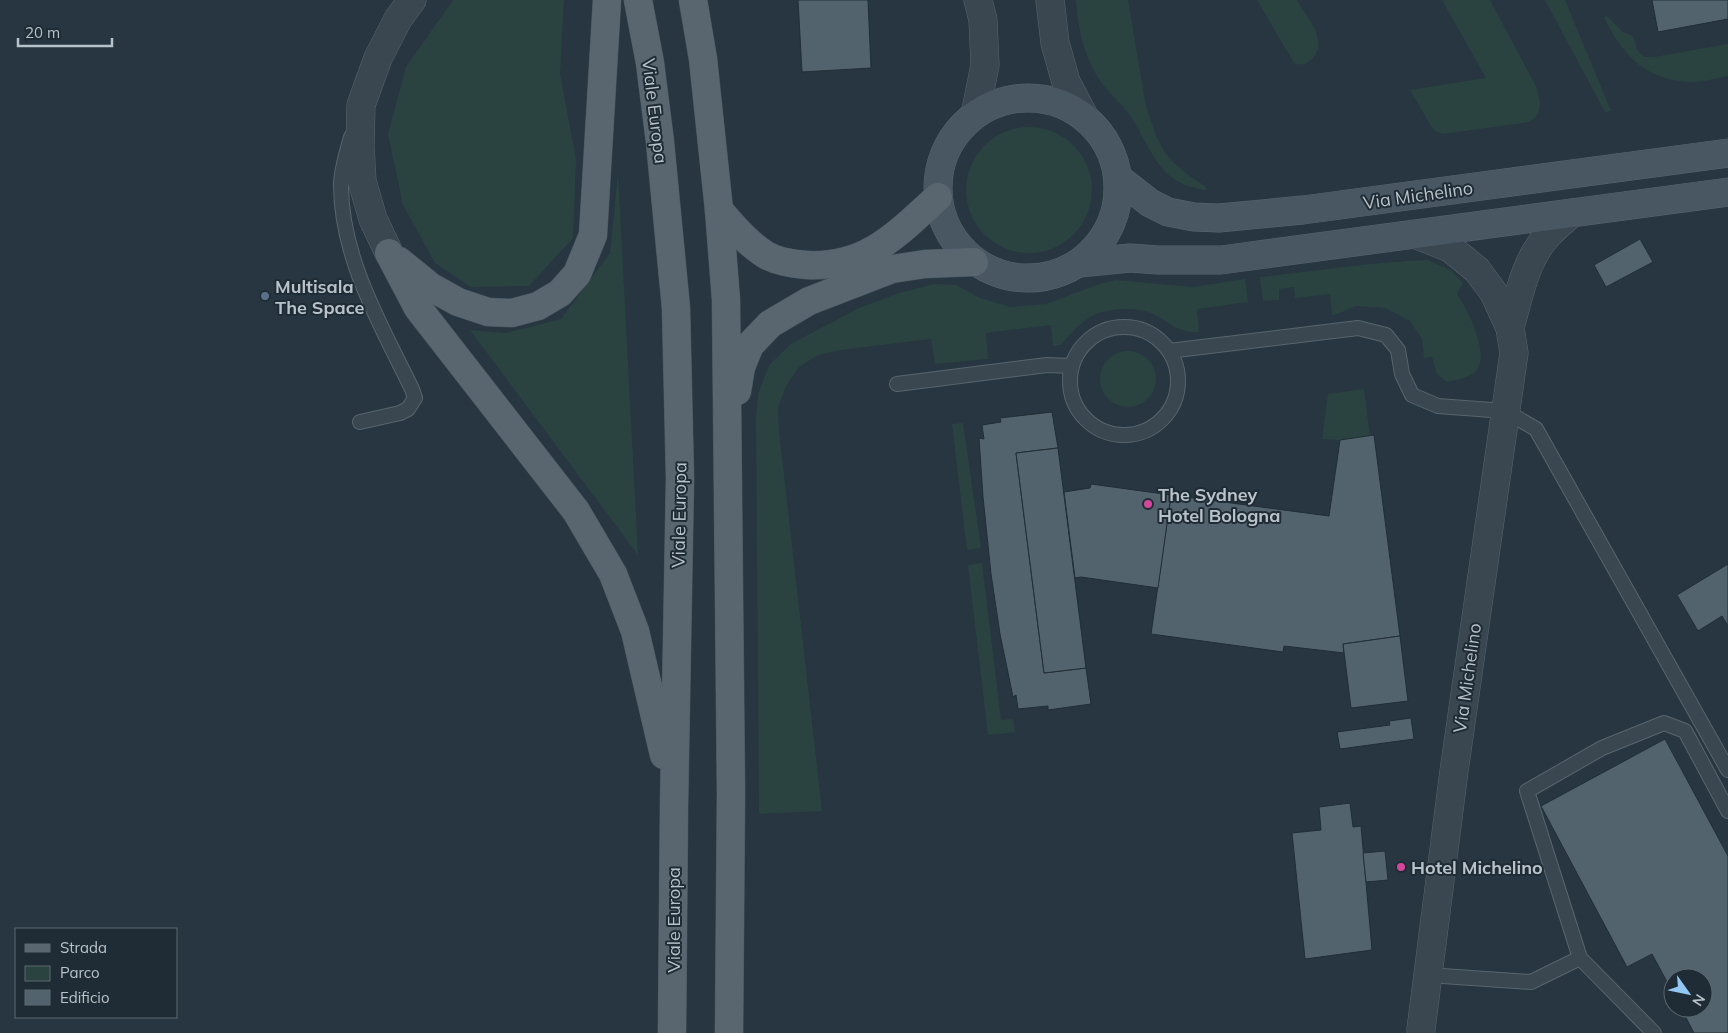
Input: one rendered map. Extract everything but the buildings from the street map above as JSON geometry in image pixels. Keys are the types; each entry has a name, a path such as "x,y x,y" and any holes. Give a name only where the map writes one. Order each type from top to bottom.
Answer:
{"main road":[{"path":"389,252 431,287 458,302 488,312 512,313 538,306 560,293 577,274 593,236 607,0"},
{"name":"Viale Europa","path":"638,0 650,64 660,142 676,308 680,478 672,1033"},
{"path":"693,0 703,59 719,210 726,300 731,792"},
{"path":"719,210 746,240 773,259 801,264 830,264 858,258 877,249 901,231 938,197"},
{"path":"389,252 418,308 576,511 613,574 636,631 656,714 674,807"},
{"path":"729,1033 735,401 741,367 750,345 770,324 809,301 892,269 925,264 974,262"}],"street":[{"path":"389,252 373,218 362,181 360,146 361,105 378,58 398,19 412,0"},
{"path":"974,115 985,65 983,20 978,0"},
{"path":"1050,0 1055,43 1066,82 1085,118"},
{"path":"1025,98 1044,99 1062,104 1085,118 1094,126 1106,142 1114,159 1118,178 1118,198 1114,216 1106,234 1094,250 1080,263 1063,272 1027,279 1008,277 990,271 974,262 960,249 949,233 941,216 938,197 938,178 941,163 946,149 963,124 974,115 1006,100 1025,98"},
{"name":"Via Michelino","path":"1118,178 1150,202 1168,212 1219,218 1303,210 1728,153"},
{"name":"Via Michelino","path":"1080,263 1130,258 1221,260 1728,192"},
{"name":"Via Michelino","path":"1510,328 1520,288 1531,258 1548,235 1572,213"},
{"name":"Via Michelino","path":"1417,235 1450,248 1477,270 1494,293 1510,328 1514,353 1454,772 1428,975 1423,1032"}],"lane":[{"path":"595,0 606,37"},
{"path":"360,422 400,413 408,409 415,398 352,258 344,218 341,184 348,148 361,105"},
{"path":"1124,327 1142,330 1157,338 1169,351 1176,366 1178,382 1175,398 1168,413 1157,424 1142,432 1126,436 1109,434 1094,427 1081,415 1073,400 1069,383 1072,366 1079,350 1092,338 1107,330 1124,327"},
{"path":"1169,351 1358,328 1386,335 1398,350 1402,374 1412,396 1438,406 1505,411 1536,429 1728,770"},
{"path":"897,384 1047,365 1072,366"},
{"path":"1654,1033 1580,958 1527,791 1602,748 1664,723 1685,730 1728,811"},
{"path":"1428,975 1531,982 1580,958"}],"green space":[{"path":"453,0 564,0 560,74 576,159 573,238 529,286 471,287 435,263 403,205 388,134 406,67"},
{"path":"1076,0 1128,0 1146,106 1156,136 1165,153 1174,163 1205,186 1207,190 1191,187 1177,181 1167,173 1158,163 1129,114 1097,76 1087,56"},
{"path":"1257,0 1297,0 1318,37 1317,52 1310,61 1306,64 1294,63"},
{"path":"1442,0 1490,0 1537,88 1540,103 1538,115 1529,122 1443,134 1435,131 1431,126 1410,90 1486,78"},
{"path":"1545,0 1565,0 1611,111 1605,112"},
{"path":"1607,16 1623,32 1633,36 1637,50 1644,57 1654,57 1728,44 1728,76 1693,82 1677,81 1650,72 1628,55 1619,44 1604,17"},
{"path":"1029,127 1053,132 1074,145 1087,166 1092,190 1087,214 1074,235 1053,248 1029,253 1005,248 984,235 971,214 966,190 971,166 984,145 1005,132"},
{"path":"618,173 638,555 470,330 505,333 561,319 610,253"},
{"path":"1428,260 1452,271 1463,283 1457,294 1476,332 1481,354 1480,364 1476,371 1447,382 1437,374 1432,357 1424,358 1422,339 1410,321 1385,308 1356,306 1332,316 1330,294 1295,298 1294,287 1279,289 1279,300 1263,301 1260,277"},
{"path":"1245,279 1248,302 1197,309 1199,332 1179,329 1146,311 1121,309 1103,312 1089,318 1077,327 1061,345 1053,346 1051,325 986,333 988,359 935,364 931,339 841,350 818,355 799,367 786,386 778,408 779,431 822,811 759,814 756,418 758,394 769,365 791,344 859,308 899,293 935,284 956,285 980,298 1011,307 1046,304 1099,284 1116,280 1193,287"},
{"path":"1128,351 1139,353 1148,359 1154,368 1156,379 1154,390 1148,399 1139,405 1128,407 1117,405 1108,399 1102,390 1100,379 1102,368 1108,359 1117,353"},
{"path":"1364,389 1370,436 1340,440 1322,439 1328,394"},
{"path":"963,423 981,548 967,550 952,424"},
{"path":"982,563 1001,720 1013,719 1015,732 988,735 968,565"}],"place":[{"name":"Multisala The Space","path":"265,296"},
{"name":"The Sydney Hotel Bologna","path":"1148,504"},
{"name":"Hotel Michelino","path":"1401,867"}]}
